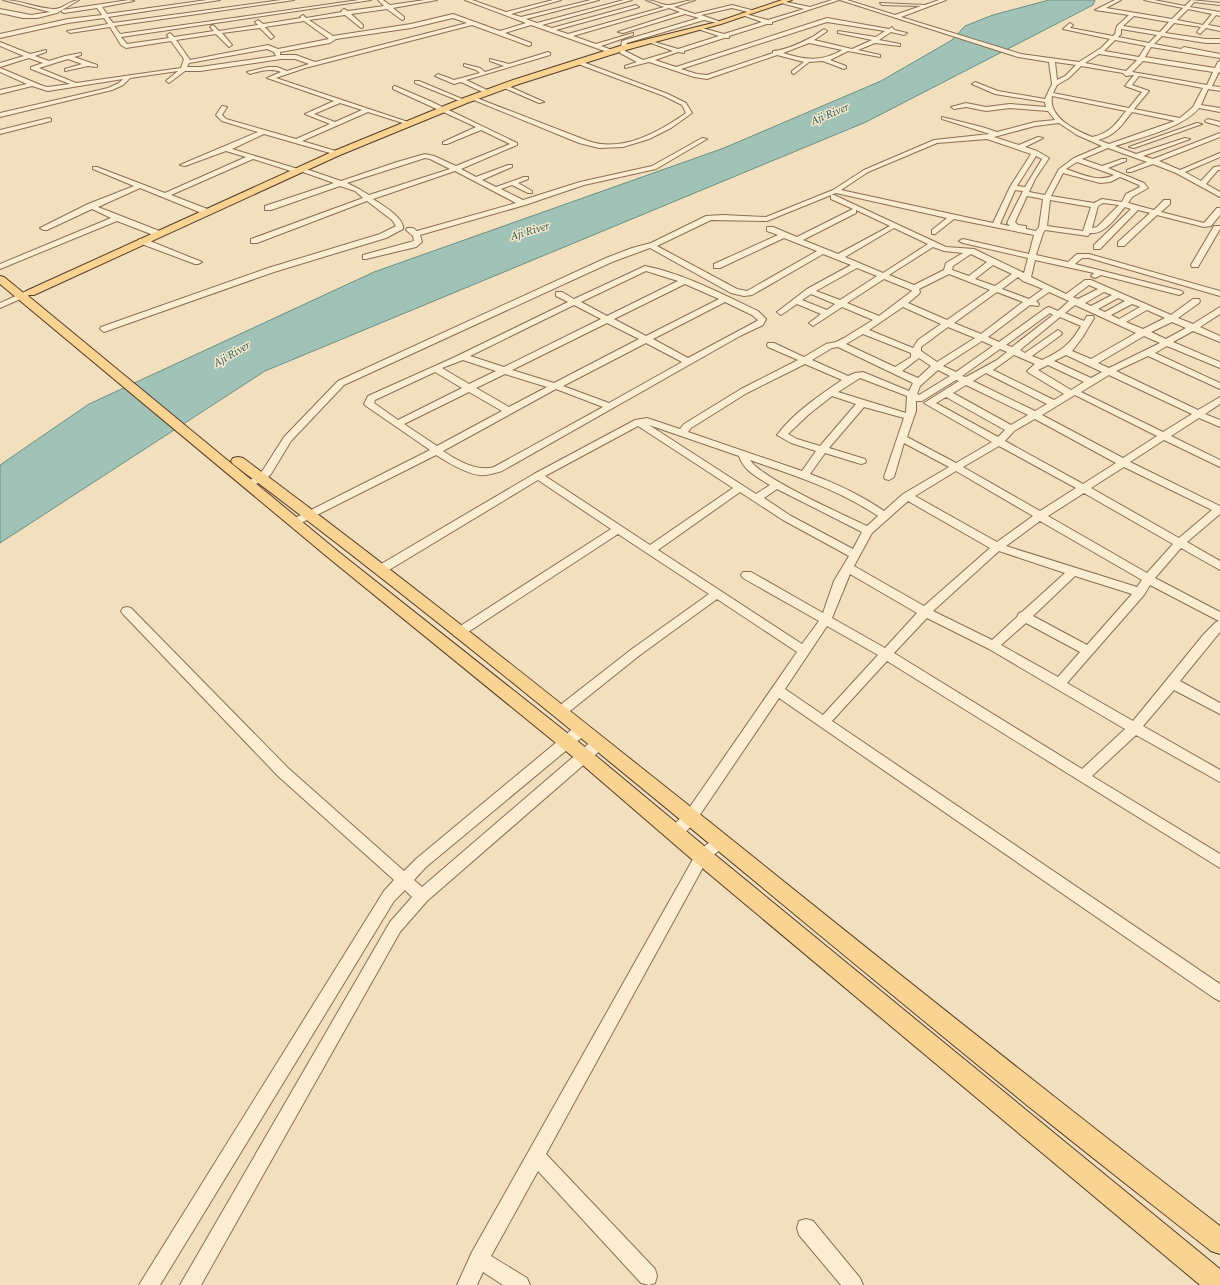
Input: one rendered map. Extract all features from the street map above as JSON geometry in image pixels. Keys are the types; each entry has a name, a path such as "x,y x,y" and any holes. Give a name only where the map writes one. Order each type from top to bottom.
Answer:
{"main road":[{"path":"25,295 337,153 468,99 504,86 613,52 623,47 653,42 719,23 786,1"},
{"path":"0,268 25,295"},
{"path":"0,279 25,295 255,481 383,580 591,750 690,818 1047,1107 1220,1242"},
{"path":"383,580 458,633 560,712 574,736"},
{"path":"591,750 674,833 1220,1285"}],"street":[{"path":"5,0 58,11 64,13 68,21"},
{"path":"58,11 77,0"},
{"path":"0,38 10,34 68,21 107,16 150,7 218,0"},
{"path":"236,0 262,26 264,33 271,37"},
{"path":"70,31 288,0 312,25 340,43"},
{"path":"332,0 361,26"},
{"path":"119,36 369,0"},
{"path":"380,0 402,18"},
{"path":"99,6 113,25 123,44 126,46 305,19 390,8 418,1 435,0"},
{"path":"506,14 558,0 618,21"},
{"path":"521,20 596,0"},
{"path":"615,0 652,12"},
{"path":"500,33 517,27 553,20 630,0"},
{"path":"648,0 688,13"},
{"path":"568,36 693,0"},
{"path":"627,67 837,0"},
{"path":"842,0 904,20 1016,51 1039,59"},
{"path":"934,0 942,1"},
{"path":"1094,12 1119,0"},
{"path":"1146,0 1159,1 1217,13"},
{"path":"91,1 134,1"},
{"path":"0,11 31,17 58,11 134,1"},
{"path":"418,1 427,8"},
{"path":"473,1 492,2"},
{"path":"473,1 521,20 613,52"},
{"path":"786,1 823,13"},
{"path":"896,17 942,1"},
{"path":"1141,16 1159,1"},
{"path":"1127,73 1186,7 1194,1 1211,1 1220,4"},
{"path":"192,2 229,45"},
{"path":"877,11 883,3"},
{"path":"883,3 929,6"},
{"path":"883,3 914,11"},
{"path":"676,4 719,23"},
{"path":"595,46 654,24 688,13 697,13 722,4"},
{"path":"642,62 622,52 624,42 672,28 732,6 752,11"},
{"path":"150,7 186,59"},
{"path":"551,30 636,7"},
{"path":"862,12 867,8"},
{"path":"522,9 583,31"},
{"path":"1101,9 1220,29"},
{"path":"1169,71 1184,50 1196,39 1203,27 1217,13"},
{"path":"744,14 817,36"},
{"path":"879,18 885,14"},
{"path":"830,15 852,20 849,23"},
{"path":"1132,15 1119,27 1118,34 1099,52 1080,65 1067,77 1055,84 1048,97 1050,109 1059,121 1070,128 1111,147 1180,172 1220,195"},
{"path":"378,36 450,16 529,44"},
{"path":"634,17 672,28"},
{"path":"675,69 816,23 831,20 904,33"},
{"path":"854,50 875,40 904,20"},
{"path":"855,34 873,22"},
{"path":"408,123 270,78 285,72 472,23"},
{"path":"816,23 898,45"},
{"path":"621,32 654,24"},
{"path":"304,26 312,25"},
{"path":"922,25 1009,53 1220,90"},
{"path":"1070,25 1066,29 1150,46 1220,56"},
{"path":"1119,27 1196,39 1220,41"},
{"path":"700,28 807,62 825,60 836,56 847,49"},
{"path":"263,43 277,51 312,44 332,38 398,30 417,38"},
{"path":"264,33 274,31"},
{"path":"650,60 675,69 702,77 707,77 776,52 792,48 809,41 824,31"},
{"path":"350,35 356,39"},
{"path":"809,41 878,56"},
{"path":"653,42 690,54"},
{"path":"0,44 48,63"},
{"path":"304,60 325,53 312,44"},
{"path":"367,46 373,50"},
{"path":"595,46 623,47"},
{"path":"186,59 227,55 268,47"},
{"path":"344,48 355,54"},
{"path":"0,64 44,51"},
{"path":"277,51 280,57"},
{"path":"1099,52 1141,59 1207,87"},
{"path":"74,84 33,68 79,54"},
{"path":"438,76 454,82 548,54"},
{"path":"227,55 237,64"},
{"path":"519,56 542,64"},
{"path":"0,70 48,89 183,68 195,70 280,57 296,57 315,64"},
{"path":"697,57 740,71"},
{"path":"67,58 95,66"},
{"path":"169,81 183,68 186,59"},
{"path":"492,60 518,71"},
{"path":"825,60 844,67"},
{"path":"1052,61 1055,84"},
{"path":"417,82 600,146 619,145 641,140 675,123 689,113 684,104 666,95 583,62"},
{"path":"794,72 807,62"},
{"path":"1026,279 1039,236 1047,197 1061,170 1076,159 1181,120 1191,114 1198,106 1207,87 1218,71 1220,63"},
{"path":"67,70 88,64"},
{"path":"466,65 482,71 484,74"},
{"path":"222,66 233,72"},
{"path":"250,72 273,68 280,69 285,72"},
{"path":"1127,73 1218,71"},
{"path":"0,115 110,90 121,84 128,76"},
{"path":"1092,139 1105,136 1112,132 1128,110 1146,91 1128,86 1136,76"},
{"path":"461,80 487,92"},
{"path":"0,92 33,84"},
{"path":"975,84 997,93 1048,97 1181,120"},
{"path":"504,86 541,102"},
{"path":"254,241 368,198 456,169 515,144 443,109 395,88"},
{"path":"335,124 308,114 339,101"},
{"path":"954,107 966,105 986,109 1010,106 1033,109 1050,109"},
{"path":"1198,106 1220,110"},
{"path":"224,107 219,115 224,120 337,153"},
{"path":"296,141 368,110"},
{"path":"944,118 980,128 998,135"},
{"path":"0,132 49,120"},
{"path":"255,481 267,472 287,439 341,383 609,260 634,250 651,246 709,218 717,216 756,220 767,219 832,193 866,171 933,142 987,137 1035,124 1059,121"},
{"path":"1208,121 1220,124"},
{"path":"1121,150 1199,124"},
{"path":"445,143 480,128"},
{"path":"183,165 226,149 265,131"},
{"path":"1128,171 1220,134"},
{"path":"1137,156 1193,136"},
{"path":"987,137 1035,152 1046,158 1011,223 1012,225 1039,236"},
{"path":"1019,147 1040,138"},
{"path":"416,234 522,203 582,183 654,168 704,140"},
{"path":"1174,144 1196,152 1220,143"},
{"path":"226,149 340,183 368,198 395,218 399,223 416,234 418,242 413,245 366,257"},
{"path":"995,226 1013,187 1035,152"},
{"path":"1201,154 1220,160"},
{"path":"1180,172 1220,155"},
{"path":"166,195 253,157"},
{"path":"268,208 417,157 432,157 522,203"},
{"path":"1076,159 1119,174 1144,186 1144,188 1129,196 1123,205 1100,229 1095,231 1088,230"},
{"path":"1102,168 1124,160"},
{"path":"477,180 510,166"},
{"path":"1202,184 1219,167"},
{"path":"95,168 207,212"},
{"path":"1061,170 1100,182 1108,180 1119,174"},
{"path":"496,189 526,178"},
{"path":"513,183 530,192"},
{"path":"44,228 139,186"},
{"path":"1013,187 1047,197 1095,205 1106,201 1218,228 1195,265"},
{"path":"832,193 1039,236 1085,234 1088,230 1095,205"},
{"path":"832,193 944,249 970,251 1119,322 1220,365"},
{"path":"1121,244 1167,202"},
{"path":"91,206 159,234"},
{"path":"1097,247 1136,208"},
{"path":"1204,225 1208,224 1220,210"},
{"path":"797,240 853,211"},
{"path":"935,232 952,217"},
{"path":"0,268 117,218"},
{"path":"104,329 271,270 383,236 397,230 400,227 399,223"},
{"path":"839,257 892,228"},
{"path":"770,229 914,288 948,271 1030,301 1086,325"},
{"path":"717,266 784,235"},
{"path":"963,240 1100,272 1179,294"},
{"path":"142,241 198,262"},
{"path":"651,246 734,291 744,294 749,293 824,251"},
{"path":"813,323 930,246"},
{"path":"948,271 949,265 970,251"},
{"path":"1070,265 1080,256 1089,256 1220,294"},
{"path":"970,279 993,261"},
{"path":"781,312 810,291 857,265"},
{"path":"645,268 655,270 684,281 755,312 762,319 762,322 540,446 488,472 479,472 466,468 450,460 369,404 371,398 645,268"},
{"path":"929,404 987,370 1014,351 1058,314 1073,300 1088,282 1100,272"},
{"path":"896,371 915,358 917,347 921,342 995,288 1017,274"},
{"path":"398,423 470,389 607,318 684,281"},
{"path":"1088,282 1220,339"},
{"path":"683,433 687,426 744,391 829,346 840,344 863,331 902,304 916,292 914,288"},
{"path":"889,477 916,397 919,382 937,366 981,338 1048,289"},
{"path":"1073,300 1104,289"},
{"path":"810,291 879,319"},
{"path":"559,294 689,362"},
{"path":"0,306 25,295"},
{"path":"1118,295 1093,310 1077,339 1065,352 1045,362 1032,371 1073,393 1165,436 1220,464"},
{"path":"302,518 436,450 555,386 725,299"},
{"path":"797,301 828,313"},
{"path":"1104,315 1132,301"},
{"path":"1091,363 1130,339 1171,319 1196,301"},
{"path":"902,304 981,338 1045,362 1091,382"},
{"path":"1119,322 1147,307"},
{"path":"916,397 956,376 1049,310"},
{"path":"674,833 690,818 826,619 840,581 868,531 907,496 998,442 1011,429 1110,371 1148,354 1220,310"},
{"path":"863,331 916,352 937,366 956,376 1035,415 1124,463 1219,510 1179,544 1148,579 1140,592 1059,684"},
{"path":"1026,356 1058,333"},
{"path":"840,344 919,382"},
{"path":"771,345 849,380"},
{"path":"1065,352 1110,371 1220,424"},
{"path":"1148,354 1220,386"},
{"path":"458,358 472,359 505,371 555,386 610,406"},
{"path":"435,368 508,411"},
{"path":"987,370 1054,404"},
{"path":"862,461 790,440 782,435 830,392 858,375 863,375 916,397 1085,489 1179,544 1220,566"},
{"path":"830,392 909,418"},
{"path":"946,393 1011,429"},
{"path":"824,722 925,612 997,547 1040,516 1085,489 1198,413 1220,400"},
{"path":"804,475 822,449 843,423 862,403"},
{"path":"383,580 538,476 638,422 647,421 804,475 850,494 885,516"},
{"path":"638,422 787,518 854,554"},
{"path":"902,438 956,467 1148,579 1220,617"},
{"path":"743,454 746,462 751,468 777,485 868,531"},
{"path":"538,476 804,651"},
{"path":"757,498 777,485"},
{"path":"650,550 739,488"},
{"path":"907,496 997,547 1140,592"},
{"path":"458,633 618,530"},
{"path":"847,567 925,612 993,646 1220,777"},
{"path":"993,646 1073,572"},
{"path":"746,575 886,654 1220,862"},
{"path":"560,712 636,652 717,594"},
{"path":"126,610 283,772 422,896"},
{"path":"1024,616 1088,651"},
{"path":"1083,776 1134,728 1172,683 1202,643 1220,626"},
{"path":"1172,683 1220,710"},
{"path":"777,690 1220,993"},
{"path":"149,1285 389,896 421,863 574,736"},
{"path":"190,1285 395,927 422,896 591,750"},
{"path":"467,1285 479,1259 702,856 719,842"},
{"path":"536,1156 648,1276"},
{"path":"806,1228 854,1285"},
{"path":"479,1259 520,1285"}],"water":[{"name":"Aji River","path":"1049,0 1095,0 1093,5 866,122 265,371 0,543 0,465 89,404 374,272 724,148 881,81 952,40 965,26 993,15"}]}
